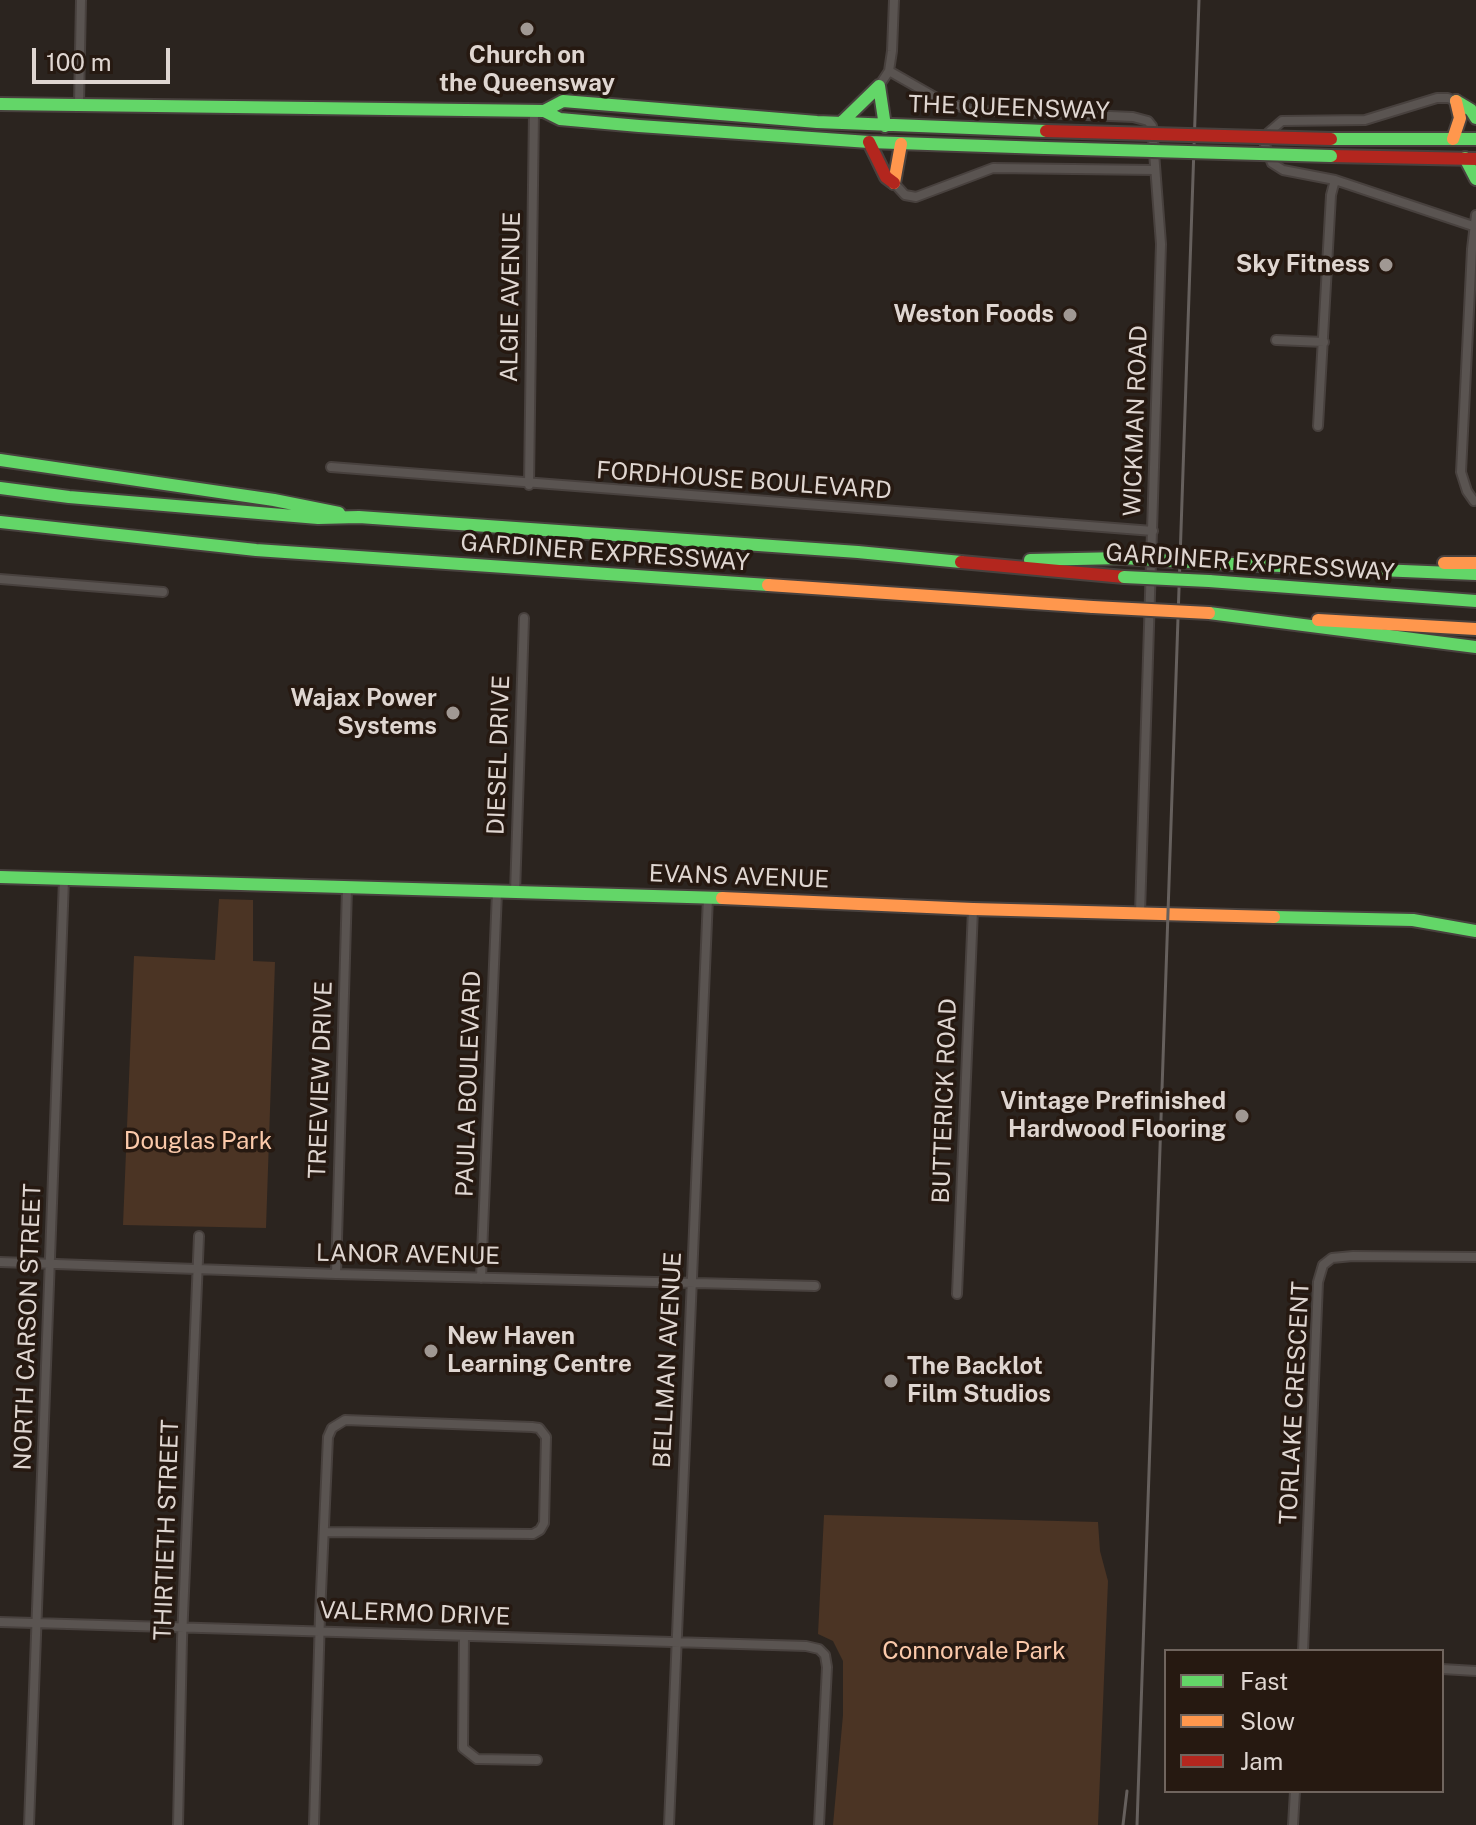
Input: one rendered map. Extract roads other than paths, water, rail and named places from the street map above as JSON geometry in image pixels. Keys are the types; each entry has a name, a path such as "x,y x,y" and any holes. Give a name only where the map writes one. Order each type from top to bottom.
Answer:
{"main road":[{"path":"842,122 879,86"},
{"path":"879,86 885,126"},
{"name":"THE QUEENSWAY","path":"539,111 563,101 885,126 1331,139 1476,139"},
{"path":"1456,101 1471,110 1476,118"},
{"path":"1453,139 1460,118 1456,101"},
{"name":"THE QUEENSWAY","path":"0,104 539,111 560,119 901,144 1471,158"},
{"path":"869,142 886,177 894,183 901,144"},
{"path":"1471,158 1476,179"},
{"path":"0,460 274,500 359,517"},
{"name":"GARDINER EXPRESSWAY","path":"0,488 144,504 318,518 359,517 973,562 1124,577 1476,601"},
{"name":"GARDINER EXPRESSWAY","path":"0,522 256,550 1093,607 1476,629"},
{"name":"GARDINER EXPRESSWAY","path":"973,562 1122,558 1476,574"},
{"path":"1367,567 1476,563"},
{"name":"GARDINER EXPRESSWAY","path":"1209,613 1476,647"},
{"name":"EVANS AVENUE","path":"0,877 1413,920 1476,931"}],"street":[{"path":"79,104 81,0"},
{"path":"879,86 889,71 894,0"},
{"name":"WICKMAN ROAD","path":"889,71 940,100 971,110 1142,119 1152,126 1161,244 1140,913"},
{"path":"1456,101 1437,98 1365,120 1277,123 1266,139 1266,152 1277,167 1335,180 1473,226"},
{"name":"ALGIE AVENUE","path":"529,485 539,111"},
{"path":"894,183 905,195 916,197 993,168 1154,170"},
{"path":"1318,426 1331,195 1335,180"},
{"path":"1474,501 1461,472 1476,215"},
{"path":"1276,340 1324,342"},
{"name":"FORDHOUSE BOULEVARD","path":"331,467 529,485 1153,531"},
{"path":"0,579 163,592"},
{"name":"DIESEL DRIVE","path":"515,893 524,618"},
{"name":"NORTH CARSON STREET","path":"29,1825 64,879"},
{"name":"TREEVIEW DRIVE","path":"336,1274 347,888"},
{"name":"PAULA BOULEVARD","path":"481,1278 497,892"},
{"name":"BELLMAN AVENUE","path":"669,1825 708,897"},
{"name":"BUTTERICK ROAD","path":"957,1294 973,909"},
{"name":"THIRTIETH STREET","path":"178,1825 199,1236"},
{"name":"TORLAKE CRESCENT","path":"1303,1649 1318,1282 1323,1265 1332,1258 1353,1256 1476,1257"},
{"name":"LANOR AVENUE","path":"0,1262 815,1286"},
{"path":"314,1825 328,1437 332,1428 345,1420 532,1427 539,1428 546,1437 544,1523 533,1534 325,1532"},
{"name":"VALERMO DRIVE","path":"0,1622 806,1646 819,1649 825,1655 825,1727 819,1825"},
{"path":"464,1636 463,1748 477,1759 537,1760"},
{"path":"1444,1669 1476,1671"},
{"path":"1293,1825 1295,1793"}],"railway":[{"path":"1137,1825 1199,0"},
{"path":"1123,1825 1127,1791"}],"place":[{"name":"Church on the Queensway","path":"527,29"},
{"name":"Sky Fitness","path":"1386,265"},
{"name":"Weston Foods","path":"1070,315"},
{"name":"Wajax Power Systems","path":"453,713"},
{"name":"Vintage Prefinished Hardwood Flooring","path":"1242,1116"},
{"name":"New Haven Learning Centre","path":"431,1351"},
{"name":"The Backlot Film Studios","path":"891,1381"}],"park label":[{"name":"Douglas Park","path":"198,1142"},
{"name":"Connorvale Park","path":"974,1652"}]}
